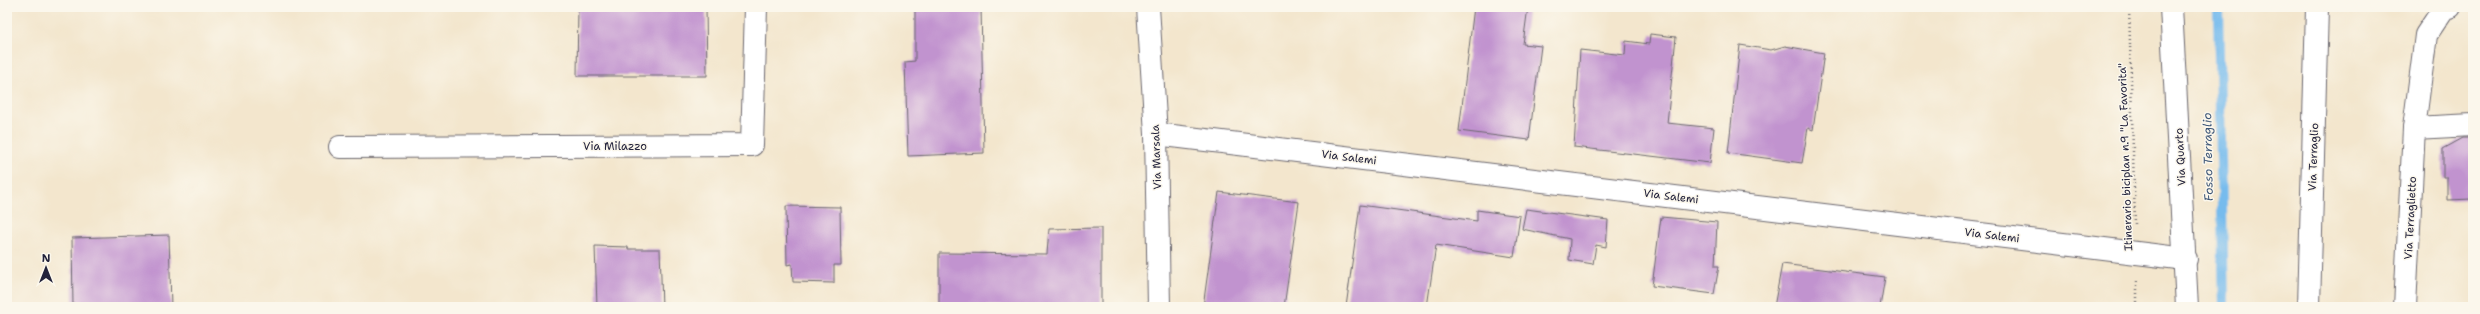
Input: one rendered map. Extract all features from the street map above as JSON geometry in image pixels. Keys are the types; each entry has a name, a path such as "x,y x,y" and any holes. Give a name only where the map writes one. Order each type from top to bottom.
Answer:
{"street":[{"name":"Via Milazzo","path":"340,147 752,145 756,7"},
{"name":"Via Marsala","path":"1148,7 1156,134 1159,307"},
{"name":"Via Quarto","path":"2171,7 2186,259 2187,307"},
{"name":"Via Terraglio","path":"2309,307 2317,7"},
{"name":"Via Terraglietto","path":"2405,307 2414,128 2426,34 2444,8 2449,7"},
{"path":"2414,128 2473,125"},
{"name":"Via Salemi","path":"1156,134 2186,259"}],"path":[{"name":"Itinerario biciplan n.9 \"La Favorita\"","path":"2129,7 2137,307"}],"building":[{"path":"578,7 706,7 707,76 577,76"},
{"path":"915,7 981,7 984,153 908,156 905,62 915,61"},
{"path":"1474,7 1528,7 1523,44 1541,46 1529,140 1459,131"},
{"path":"1650,34 1676,37 1667,123 1714,128 1710,163 1574,147 1580,50 1625,55 1626,41 1649,44"},
{"path":"1740,45 1771,50 1785,46 1824,53 1813,130 1808,128 1802,163 1728,153"},
{"path":"2463,138 2473,138 2473,199 2447,200 2447,177 2443,177 2443,149"},
{"path":"1219,192 1299,202 1284,307 1203,307"},
{"path":"1360,205 1477,221 1477,210 1520,216 1514,257 1436,245 1427,307 1346,307"},
{"path":"786,206 840,207 841,265 834,265 834,283 793,282 792,264 787,265"},
{"path":"1526,209 1608,220 1606,247 1596,245 1593,264 1569,260 1570,239 1522,229"},
{"path":"1661,217 1717,222 1715,266 1719,266 1714,294 1652,286"},
{"path":"1101,228 1101,307 939,306 939,253 1047,254 1049,229"},
{"path":"169,235 171,307 73,307 72,238"},
{"path":"595,246 628,247 628,249 660,249 662,307 597,307"},
{"path":"1782,264 1885,277 1880,307 1774,307"}],"waterway":[{"name":"Fosso Terraglio","path":"2218,7 2224,307"}]}
